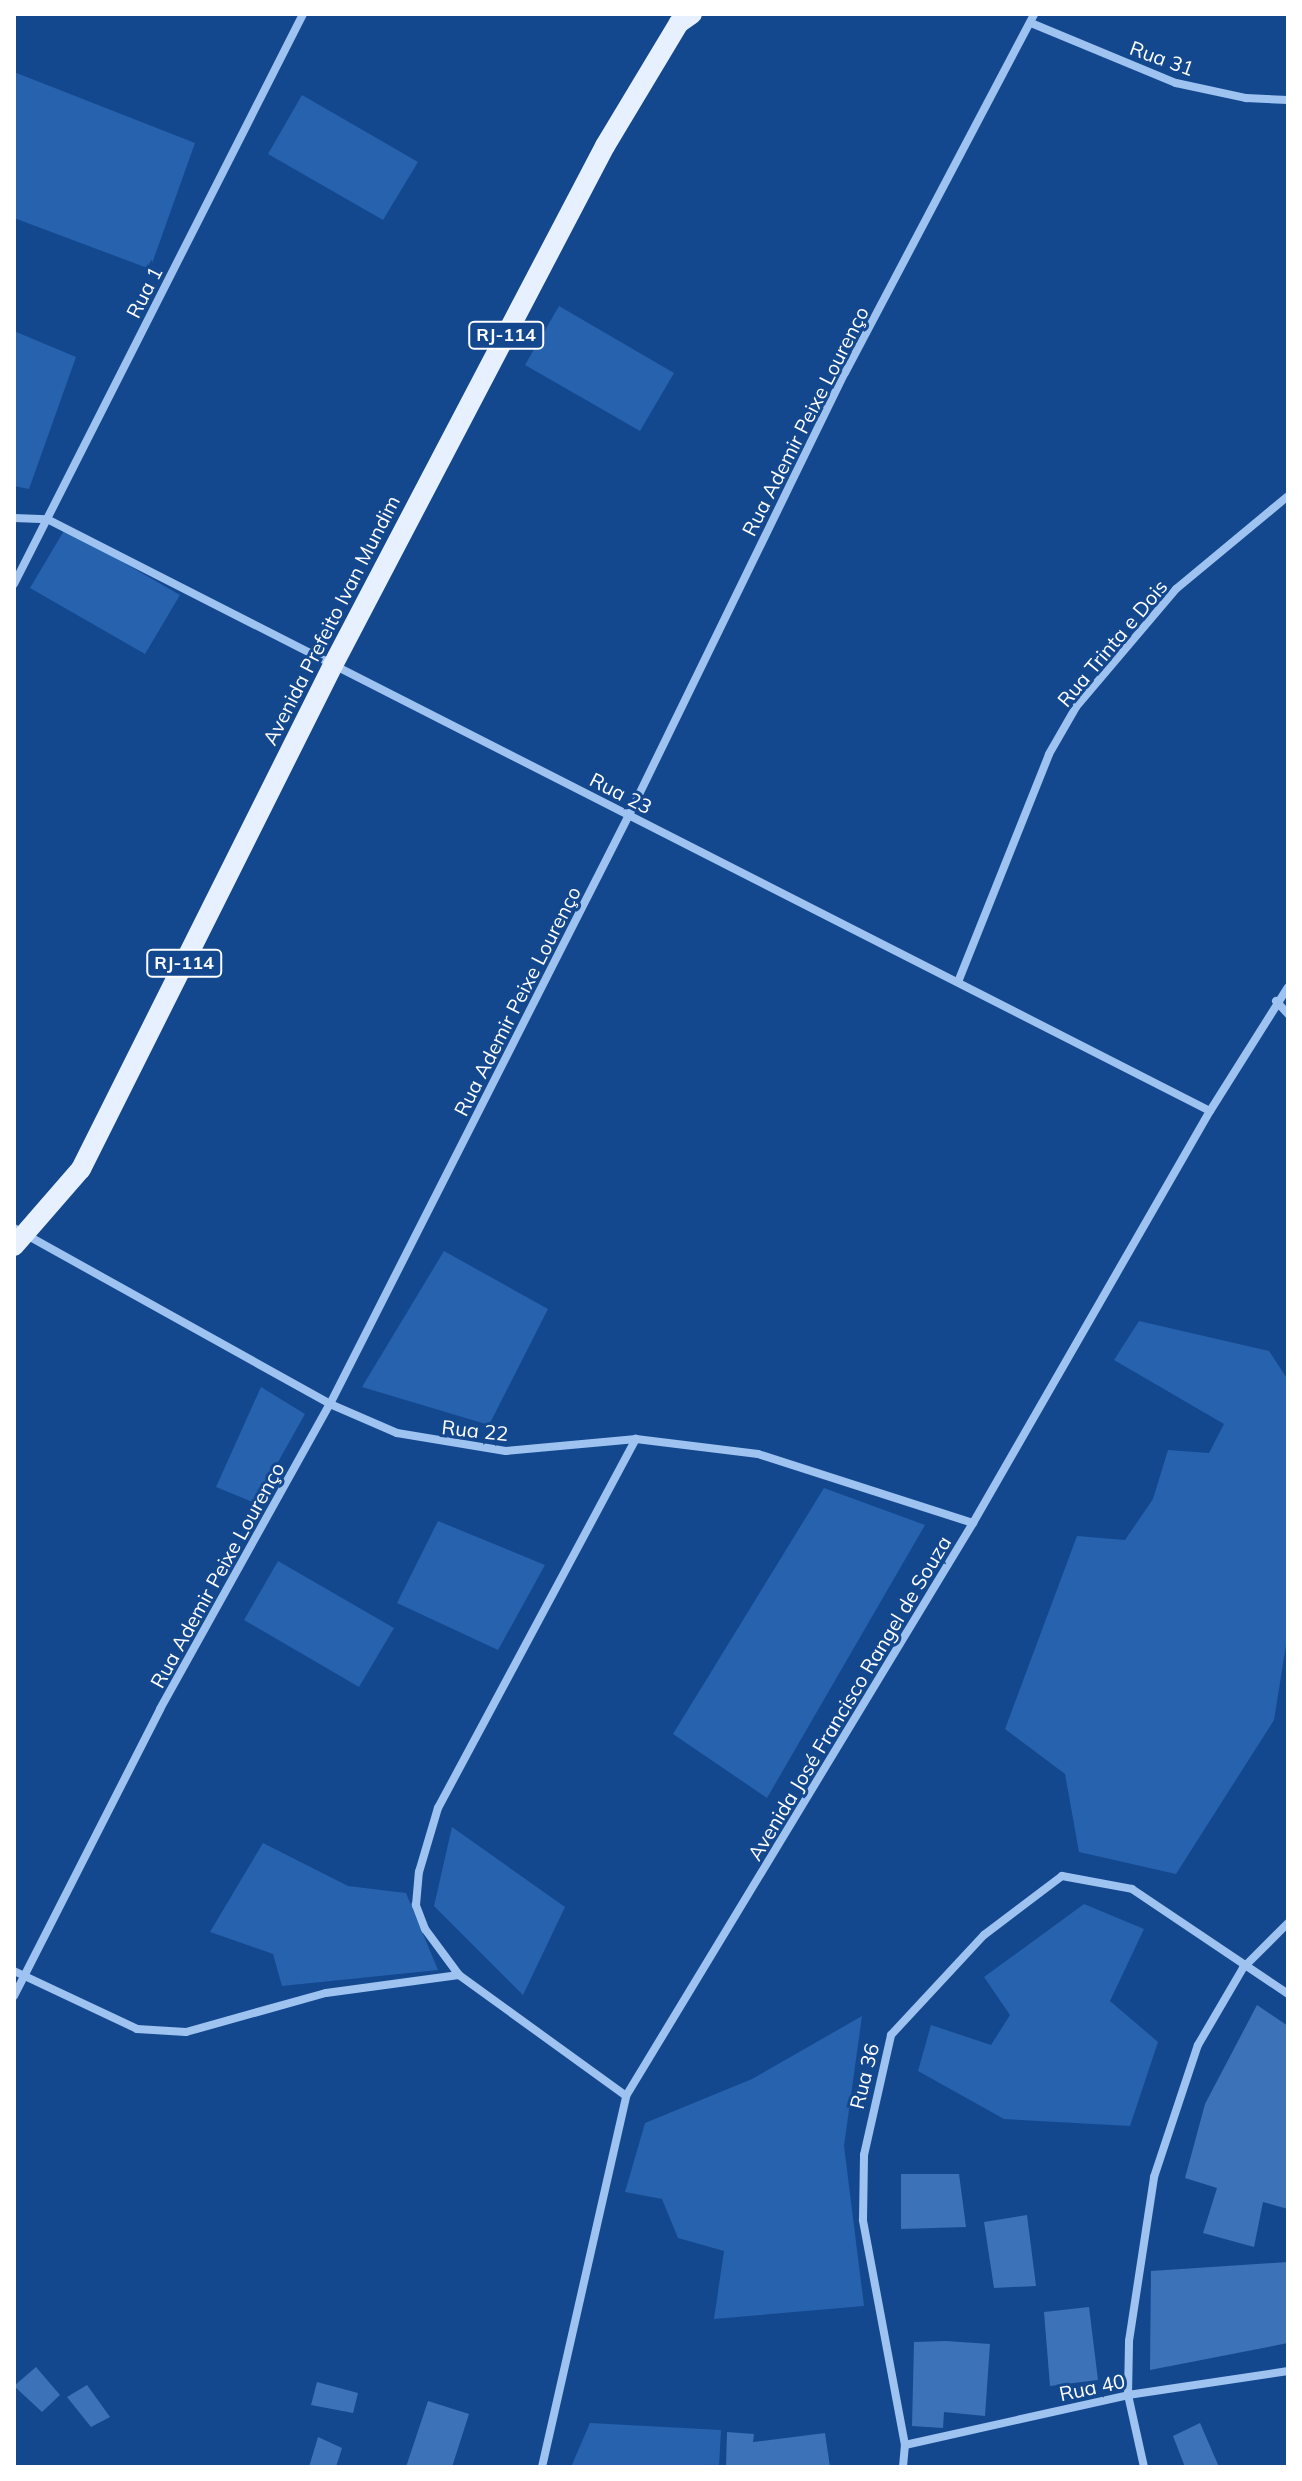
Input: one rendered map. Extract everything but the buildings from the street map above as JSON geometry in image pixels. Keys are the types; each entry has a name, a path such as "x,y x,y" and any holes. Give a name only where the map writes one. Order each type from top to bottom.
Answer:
{"main road":[{"name":"Avenida Prefeito Ivan Mundim","path":"19,1236 81,1169 333,665 605,146 682,17"}],"street":[{"name":"Rua 1","path":"14,584 303,14"},
{"name":"Rua 31","path":"1032,18 1176,83 1246,98 1288,100"},
{"name":"Rua Ademir Peixe Lourenço","path":"14,1996 160,1709 330,1404 629,815 845,373 1032,18"},
{"name":"Rua Trinta e Dois","path":"958,982 1049,754 1076,707 1176,589 1288,496"},
{"name":"Rua 23","path":"14,518 47,519 1210,1111"},
{"name":"Avenida José Francisco Rangel de Souza","path":"542,2467 626,2096 973,1523 1210,1111 1276,1001 1288,987"},
{"path":"1276,1001 1288,1014"},
{"name":"Rua 22","path":"19,1236 330,1404 397,1433 445,1445 506,1451 636,1439 758,1454 973,1523"},
{"path":"626,2096 459,1975 425,1929 416,1905 419,1872 438,1808 636,1439"},
{"name":"Rua 36","path":"903,2467 905,2445 863,2220 864,2155 891,2035 984,1935 1062,1876 1132,1889 1243,1968 1288,1994"},
{"path":"1144,2467 1128,2395 1134,2287 1154,2177 1198,2045 1243,1968 1288,1923"},
{"path":"14,1971 137,2029 186,2032 326,1993 459,1975"},
{"name":"Rua 40","path":"905,2445 1128,2395 1288,2371"}],"shaded area":[{"path":"14,72 195,143 150,269 14,218"},
{"path":"302,95 418,162 383,220 268,154"},
{"path":"559,306 674,373 640,431 525,365"},
{"path":"14,331 76,357 29,489 14,486"},
{"path":"65,529 180,595 145,654 30,588"},
{"path":"444,1251 548,1309 489,1425 362,1387"},
{"path":"1139,1321 1269,1351 1288,1380 1288,1633 1274,1720 1176,1874 1079,1852 1065,1774 1005,1729 1077,1536 1125,1540 1153,1499 1168,1450 1209,1453 1224,1424 1114,1360"},
{"path":"261,1387 305,1414 255,1503 216,1487"},
{"path":"824,1488 925,1525 767,1798 673,1734"},
{"path":"438,1521 545,1565 498,1650 397,1603"},
{"path":"278,1561 394,1628 359,1687 244,1620"},
{"path":"452,1827 565,1907 523,1995 434,1906"},
{"path":"263,1843 348,1886 406,1893 438,1970 282,1986 273,1954 210,1932"},
{"path":"1084,1904 1144,1929 1110,2001 1158,2042 1130,2126 1004,2119 918,2071 931,2025 991,2045 1010,2015 984,1977"},
{"path":"862,2016 844,2146 864,2306 714,2319 724,2251 678,2238 662,2199 625,2192 645,2123 752,2079"},
{"path":"590,2423 721,2430 719,2467 571,2467"}]}
